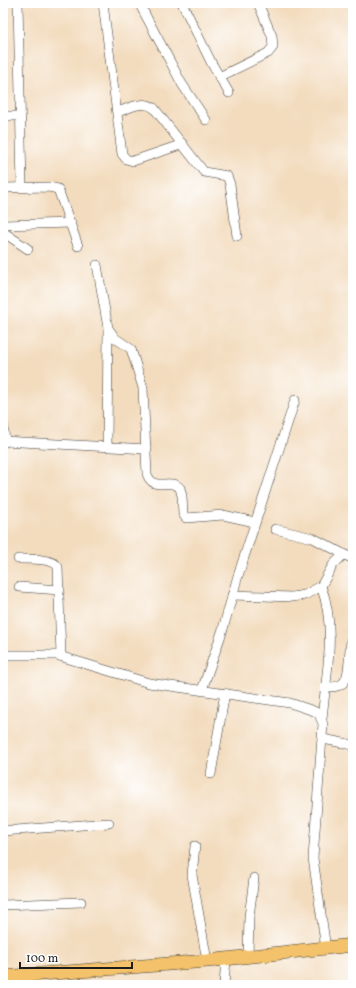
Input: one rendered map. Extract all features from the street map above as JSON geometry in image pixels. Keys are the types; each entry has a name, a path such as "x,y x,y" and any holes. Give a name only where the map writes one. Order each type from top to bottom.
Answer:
{"highway":[{"path":"3,977 207,961 353,945"}],"street":[{"path":"18,3 22,187"},
{"path":"103,3 118,112 122,154 126,159 133,161 183,144"},
{"path":"139,3 178,78 206,120"},
{"path":"182,3 219,77 229,93"},
{"path":"219,77 268,53 273,47 272,36 258,3"},
{"path":"118,112 142,104 150,105 154,108 204,172 208,174 223,174 229,179 237,236"},
{"path":"3,116 20,116"},
{"path":"3,188 49,187 58,189 78,246"},
{"path":"3,225 71,223"},
{"path":"3,232 28,249"},
{"path":"97,265 108,328 107,446"},
{"path":"108,328 115,338 131,349 135,358 143,388 149,479 155,484 174,484 180,488 183,514 186,518 223,515 255,522"},
{"path":"202,690 224,629 232,595 295,400"},
{"path":"3,422 4,442 147,449"},
{"path":"275,529 312,538 353,559"},
{"path":"232,595 292,597 305,595 321,586 333,565 344,554"},
{"path":"18,559 50,561 57,564 60,590 61,656"},
{"path":"321,586 327,605 330,624 322,719 323,739 313,858 326,948"},
{"path":"19,587 60,590"},
{"path":"325,687 340,685 346,680 350,644 353,635"},
{"path":"3,654 45,654 61,656 136,680 301,706 314,710 322,719"},
{"path":"211,774 225,693"},
{"path":"323,739 353,745"},
{"path":"3,831 109,823"},
{"path":"196,846 192,875 207,961"},
{"path":"248,957 249,917 254,878"},
{"path":"3,905 82,902"},
{"path":"224,985 226,959"}]}
